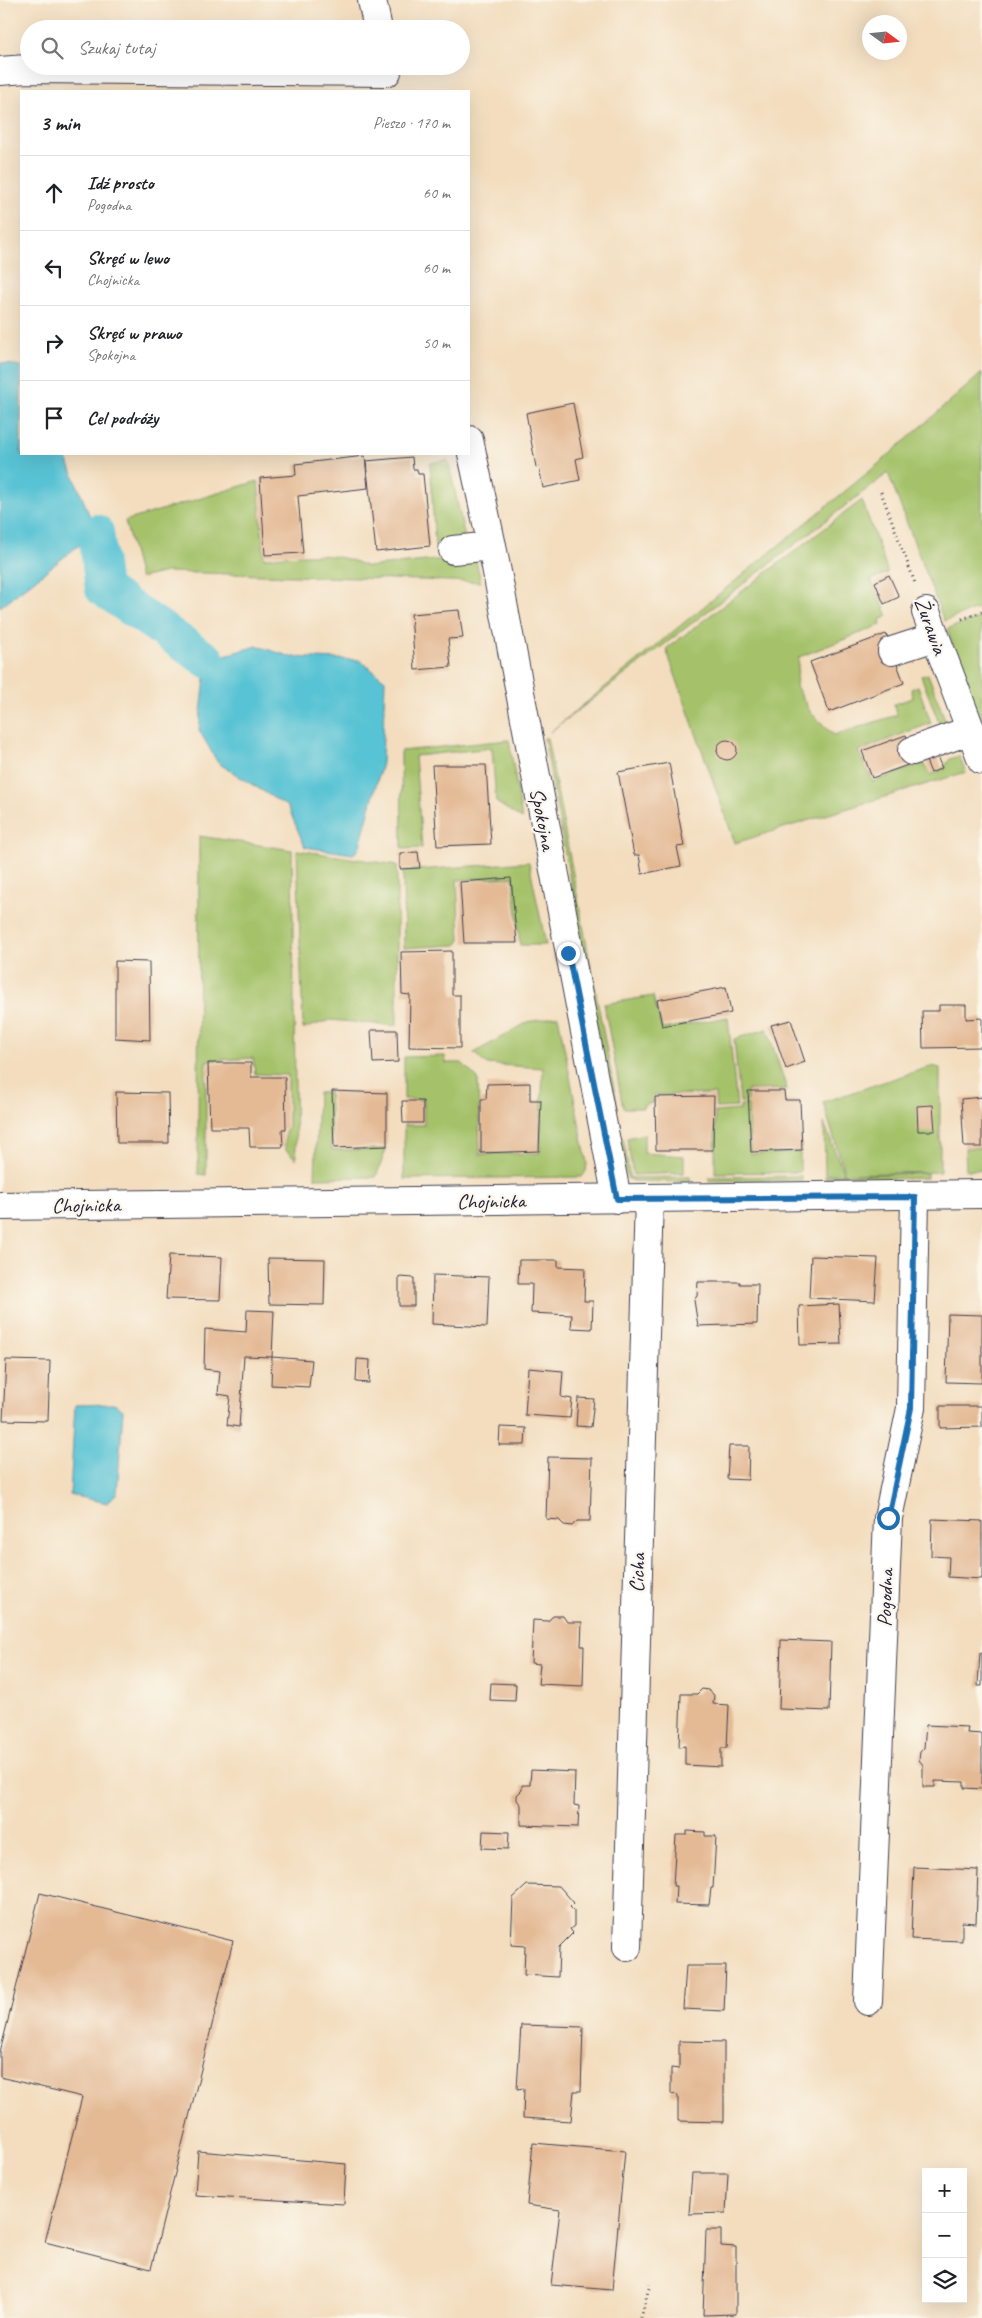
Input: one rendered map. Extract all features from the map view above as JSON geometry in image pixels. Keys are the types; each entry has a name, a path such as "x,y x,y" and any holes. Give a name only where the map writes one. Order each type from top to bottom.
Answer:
{"street":[{"path":"372,0 376,20"},
{"path":"0,72 20,70"},
{"path":"336,75 388,76"},
{"name":"Spokojna","path":"470,445 492,546 617,1199"},
{"path":"453,550 492,546"},
{"name":"Żurawia","path":"926,612 982,760"},
{"path":"892,651 935,637"},
{"path":"912,751 971,730"},
{"name":"Chojnicka","path":"0,1206 915,1197 982,1194"},
{"name":"Pogodna","path":"868,2001 888,1518 911,1408 915,1197"},
{"name":"Cicha","path":"627,1947 649,1199"}],"path":[{"name":"Żurawia","path":"881,492 926,612"},
{"path":"641,2318 650,2284"}],"green space":[{"path":"982,373 982,607 944,621 888,473 550,732 882,461"},
{"path":"448,460 466,542 435,547 430,463"},
{"path":"258,481 264,558 303,555 330,556 343,558 367,567 475,556 481,582 167,572 140,578 125,521"},
{"path":"862,500 888,573 871,580 888,616 880,620 881,625 799,657 796,686 811,713 834,735 897,715 894,704 913,698 911,689 918,686 931,723 858,751 873,782 924,763 930,775 943,769 950,759 959,756 966,772 735,843 666,649"},
{"path":"982,617 982,725 947,629"},
{"path":"928,674 947,725 941,728 921,676"},
{"path":"544,738 547,738 618,1109 612,1110"},
{"path":"509,740 522,819 496,802 492,748 415,756 422,848 402,849 401,751"},
{"path":"199,836 292,850 296,1159 285,1149 285,1132 288,1129 288,1075 255,1074 253,1058 206,1061 206,1175 198,1174"},
{"path":"297,850 397,865 397,1026 330,1020 303,1029"},
{"path":"529,862 546,945 520,945 513,877 457,880 460,939 457,945 404,948 403,871"},
{"path":"653,996 662,1029 728,1017 737,1107 716,1108 715,1094 653,1095 652,1103 644,1105 643,1108 623,1108 604,1004"},
{"path":"558,1016 587,1163 586,1171 582,1177 404,1179 404,1125 424,1125 424,1100 404,1099 404,1057 445,1056 446,1063 462,1063 478,1079 480,1154 540,1153 543,1068 486,1064 474,1053 528,1022"},
{"path":"767,1029 787,1089 747,1090 747,1102 740,1102 734,1039"},
{"path":"932,1066 940,1068 940,1172 845,1174 823,1102"},
{"path":"329,1092 332,1150 386,1149 376,1177 315,1178 318,1093"},
{"path":"748,1104 750,1154 800,1152 800,1172 715,1173 715,1112 740,1110 740,1105"},
{"path":"824,1123 844,1174 825,1174"},
{"path":"644,1134 644,1153 684,1156 684,1173 633,1175 627,1138"},
{"path":"623,1138 630,1178 690,1177 690,1182 634,1181 627,1178 618,1139"},
{"path":"965,1148 982,1148 982,1170 966,1170"},
{"path":"927,1173 927,1178 826,1180 825,1176"},
{"path":"802,1176 802,1180 709,1181 709,1177"}],"water":[{"path":"0,363 20,366 20,455 65,455 96,532 0,607"},
{"path":"257,646 292,657 359,660 385,680 382,763 359,849 353,854 305,847 288,807 218,763 199,730 207,660"},
{"path":"114,1404 123,1410 117,1493 107,1503 70,1495 75,1405"}],"building":[{"path":"573,403 583,457 576,459 580,480 543,488 539,466 536,467 526,413"},
{"path":"365,456 368,488 298,496 303,553 265,555 260,478 296,475 295,464"},
{"path":"412,457 413,469 417,469 418,474 423,474 430,546 376,552 366,461"},
{"path":"889,575 899,597 884,604 875,582"},
{"path":"459,610 463,638 448,639 451,667 415,670 411,614"},
{"path":"886,634 904,683 829,712 810,662"},
{"path":"906,735 916,762 872,778 862,751"},
{"path":"727,740 734,743 737,750 734,757 727,760 720,757 717,750 720,743"},
{"path":"936,754 942,768 931,773 925,758"},
{"path":"669,763 684,846 677,847 681,866 642,874 639,855 634,855 618,772"},
{"path":"432,765 486,765 491,844 437,846"},
{"path":"418,852 420,868 400,869 400,853"},
{"path":"511,878 517,943 464,943 460,882"},
{"path":"452,951 452,995 460,995 460,1048 409,1047 410,995 402,994 401,952"},
{"path":"115,961 149,962 150,1040 115,1038"},
{"path":"726,987 731,1013 662,1026 657,1000"},
{"path":"939,1005 966,1005 966,1019 982,1018 982,1047 923,1048 922,1011 939,1011"},
{"path":"791,1020 805,1062 786,1069 771,1025"},
{"path":"371,1030 397,1030 398,1062 373,1063"},
{"path":"208,1063 251,1063 251,1077 285,1077 286,1129 282,1129 283,1147 250,1147 249,1128 210,1128"},
{"path":"530,1083 530,1100 541,1100 539,1151 481,1153 481,1099 486,1099 487,1084"},
{"path":"332,1091 387,1093 387,1146 334,1148"},
{"path":"748,1091 784,1091 785,1100 800,1100 802,1150 751,1152"},
{"path":"116,1092 168,1093 169,1143 117,1143"},
{"path":"714,1096 713,1150 656,1150 655,1097"},
{"path":"982,1097 982,1147 964,1147 961,1099"},
{"path":"402,1101 423,1101 423,1123 403,1123"},
{"path":"933,1105 935,1131 918,1131 917,1106"},
{"path":"169,1255 222,1257 220,1300 166,1299"},
{"path":"811,1256 878,1258 875,1301 809,1298"},
{"path":"268,1258 325,1259 324,1305 269,1304"},
{"path":"519,1260 558,1260 558,1267 585,1268 584,1301 593,1301 592,1329 571,1328 572,1315 531,1313 532,1284 518,1284"},
{"path":"433,1275 489,1277 487,1327 432,1324"},
{"path":"399,1277 414,1278 414,1306 399,1306"},
{"path":"698,1282 758,1284 757,1324 698,1326 694,1300 697,1296"},
{"path":"839,1304 841,1344 800,1345 799,1306"},
{"path":"247,1310 274,1311 272,1357 244,1356 239,1427 227,1425 230,1396 218,1394 220,1371 204,1369 205,1329 246,1332"},
{"path":"948,1314 982,1315 982,1383 946,1382"},
{"path":"272,1357 312,1360 309,1387 271,1385"},
{"path":"357,1359 370,1360 369,1383 356,1382"},
{"path":"6,1360 50,1361 48,1421 3,1420"},
{"path":"528,1368 563,1371 561,1397 572,1399 570,1418 525,1415"},
{"path":"578,1398 594,1399 591,1427 576,1426"},
{"path":"940,1406 982,1406 982,1427 940,1428"},
{"path":"500,1427 526,1428 525,1445 499,1445"},
{"path":"729,1446 749,1446 748,1480 727,1479"},
{"path":"548,1457 592,1458 590,1521 577,1521 572,1526 564,1525 559,1520 546,1519"},
{"path":"932,1519 982,1521 982,1579 948,1577 949,1557 931,1556"},
{"path":"553,1616 563,1616 567,1622 582,1622 581,1646 584,1646 583,1686 538,1684 540,1664 531,1663 533,1620 548,1621"},
{"path":"781,1640 831,1642 829,1711 779,1709"},
{"path":"980,1653 982,1653 982,1686 978,1686"},
{"path":"491,1683 516,1684 515,1701 490,1700"},
{"path":"702,1689 708,1690 714,1695 713,1704 729,1705 727,1748 721,1748 721,1767 685,1765 685,1746 679,1747 681,1694 697,1694"},
{"path":"926,1725 968,1727 967,1733 982,1734 982,1789 964,1788 964,1782 935,1781 935,1787 923,1787 923,1765 919,1760 920,1752 924,1748"},
{"path":"531,1770 575,1772 574,1805 579,1806 578,1827 521,1825 521,1805 517,1800 517,1795 522,1790 522,1785 530,1785"},
{"path":"483,1831 509,1832 508,1849 482,1848"},
{"path":"687,1831 705,1832 705,1836 716,1836 713,1888 711,1888 709,1905 675,1904 676,1886 673,1886 676,1835 687,1835"},
{"path":"914,1867 978,1870 976,1923 962,1922 962,1941 911,1939"},
{"path":"527,1885 559,1886 574,1903 570,1907 574,1911 574,1926 570,1929 573,1933 559,1947 558,1977 524,1975 525,1946 511,1945 513,1898"},
{"path":"40,1893 233,1941 151,2269 45,2242 82,2097 0,2077 0,2052"},
{"path":"686,1966 726,1966 724,2011 683,2009"},
{"path":"521,2025 583,2027 581,2091 574,2091 571,2121 523,2118 524,2088 517,2089"},
{"path":"679,2041 724,2042 724,2122 678,2121 678,2095 671,2094 671,2068 679,2069"},
{"path":"533,2143 625,2151 612,2290 551,2285 560,2210 527,2205"},
{"path":"198,2151 346,2164 344,2204 195,2195"},
{"path":"692,2173 728,2173 726,2213 689,2214"},
{"path":"706,2230 721,2230 721,2246 736,2247 736,2314 703,2315"}],"waterway":[{"path":"96,532 103,589 207,660"}],"route":[{"path":"568,953 617,1199 915,1197 911,1408 888,1518"}]}
